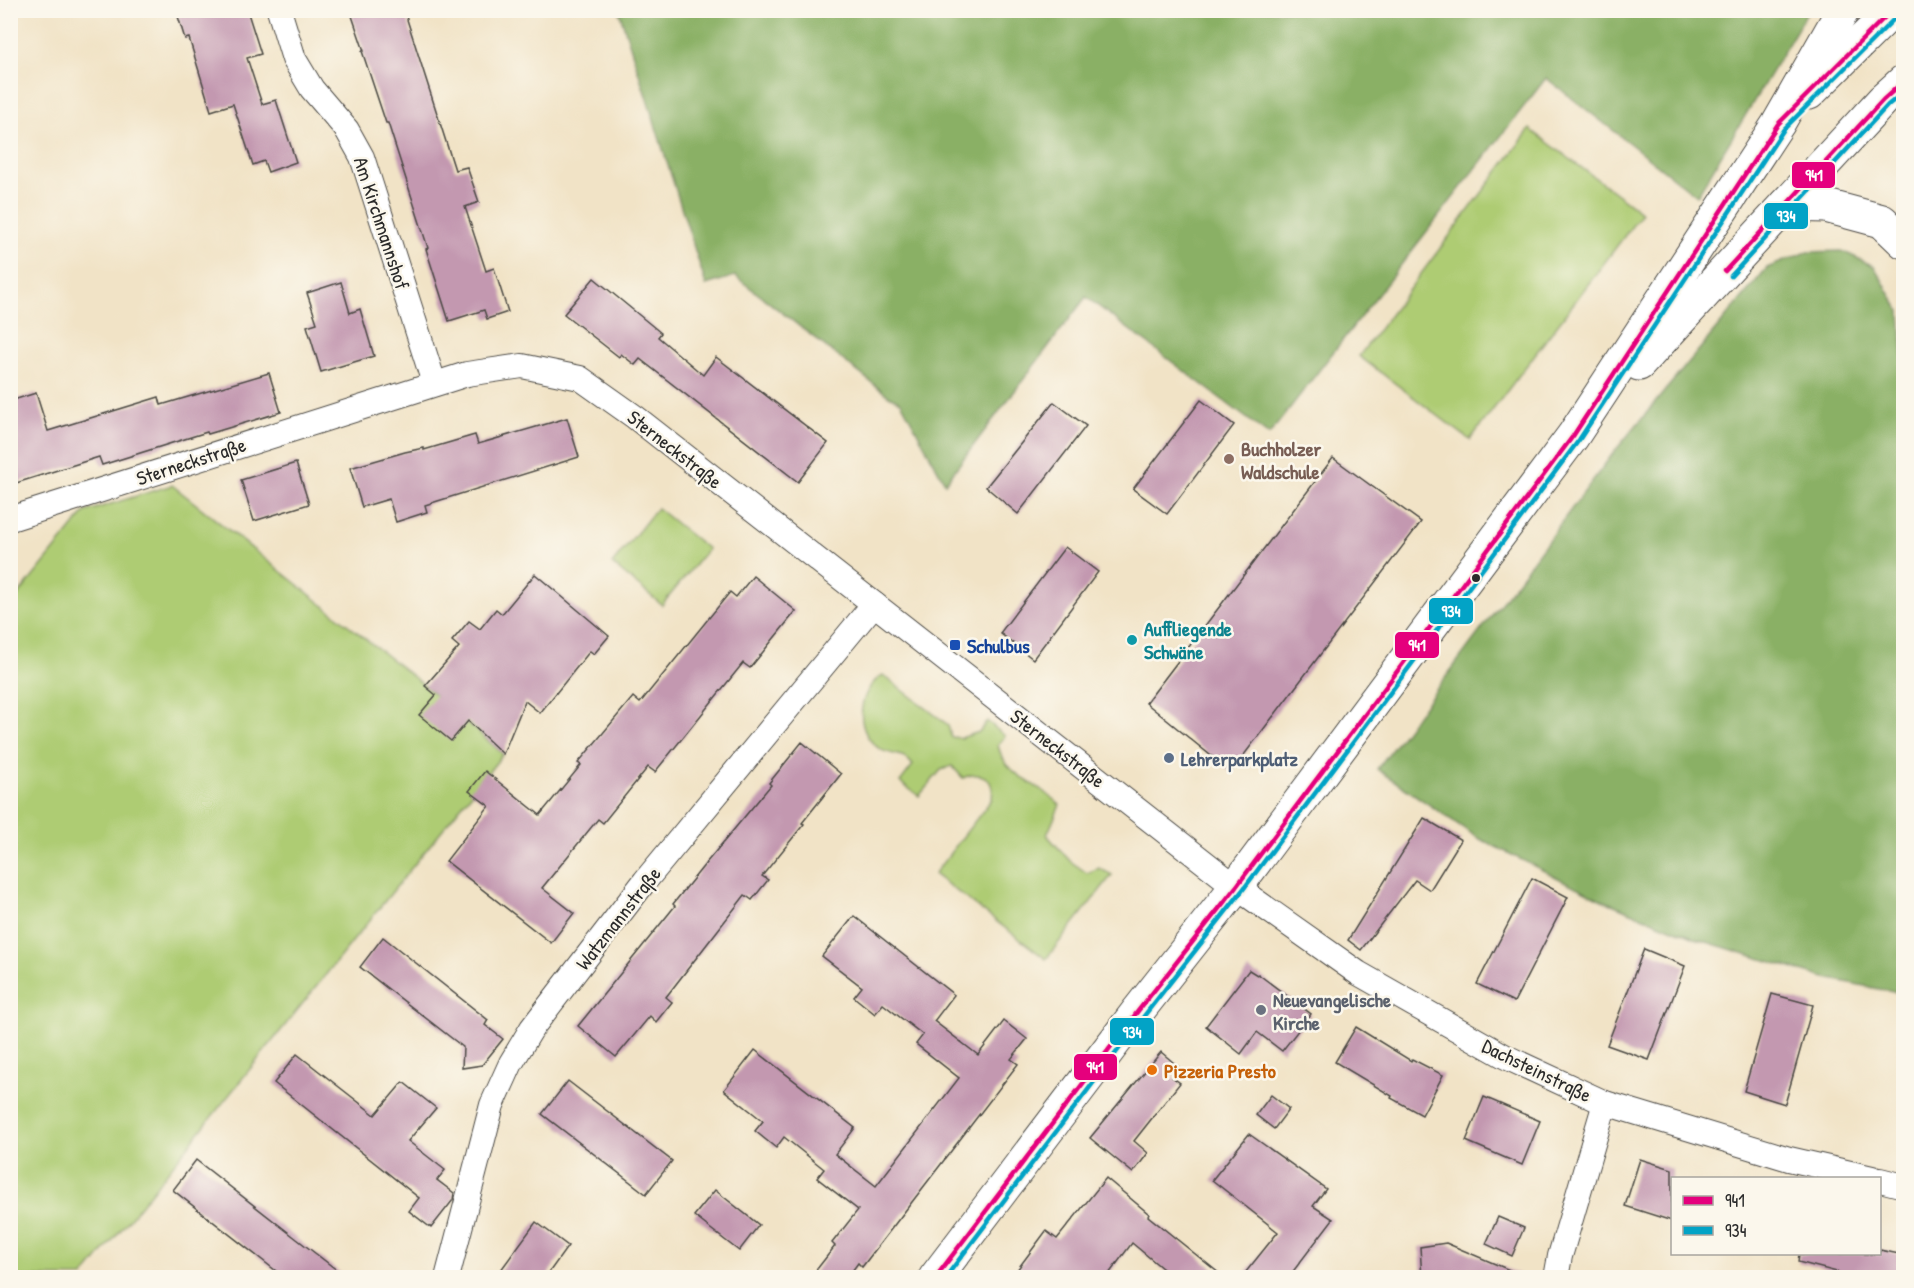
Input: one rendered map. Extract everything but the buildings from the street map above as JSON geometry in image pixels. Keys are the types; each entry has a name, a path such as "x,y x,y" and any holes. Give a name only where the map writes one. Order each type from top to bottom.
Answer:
{"main road":[{"path":"935,1278 1138,1011 1236,887 1573,436 1778,124 1843,10"},
{"path":"1778,124 1893,10"},
{"path":"1573,436 1883,100 1904,81"},
{"path":"1786,205 1826,206 1882,221 1904,242"}],"street":[{"name":"Am Kirchmannshof","path":"279,10 294,59 312,89 347,130 362,157 434,383"},
{"name":"Sterneckstraße","path":"10,519 467,374 522,366 580,378 635,417 1236,887"},
{"name":"Watzmannstraße","path":"447,1278 492,1105 511,1063 532,1028 645,881 874,604"},
{"name":"Dachsteinstraße","path":"1236,887 1358,973 1506,1057 1605,1103 1789,1159 1864,1177"},
{"path":"1556,1278 1560,1256 1605,1103"},
{"path":"1881,1180 1904,1186"}],"green space":[{"path":"619,10 1808,11 1697,196 1546,78 1269,435 1086,297 945,483 901,402 889,396 735,276 706,285"},
{"path":"1530,129 1642,213 1470,440 1359,356"},
{"path":"1842,251 1874,266 1900,311 1903,358 1903,994 1821,977 1700,940 1602,900 1478,838 1377,769 1614,452 1767,268 1807,252"},
{"path":"172,485 425,686 503,754 83,1277 11,1277 11,604 85,512"},
{"path":"657,508 708,549 662,605 612,564"},
{"path":"883,675 948,725 951,737 961,738 979,732 987,721 1005,736 998,745 1010,768 1060,805 1047,835 1070,861 1087,873 1099,868 1112,875 1046,959 934,874 992,799 991,786 986,778 981,776 963,778 952,766 941,770 919,796 900,782 913,765 903,757 885,752 871,742 862,722 862,711 868,690"}],"transit line":[{"name":"941","path":"935,1278 1138,1011 1236,887 1573,436 1778,124 1892,10"},
{"name":"934","path":"945,1278 1242,891 1579,440 1784,129 1898,15"},
{"name":"941","path":"1725,271 1883,100 1904,81"},
{"name":"934","path":"1731,276 1888,105 1904,92"}],"place":[{"name":"Buchholzer Waldschule","path":"1229,459"},
{"name":"Auffliegende Schwäne","path":"1132,640"},
{"name":"Schulbus","path":"955,645"},
{"name":"Lehrerparkplatz","path":"1169,758"},
{"name":"Neuevangelische Kirche","path":"1261,1010"},
{"name":"Pizzeria Presto","path":"1152,1070"}]}
